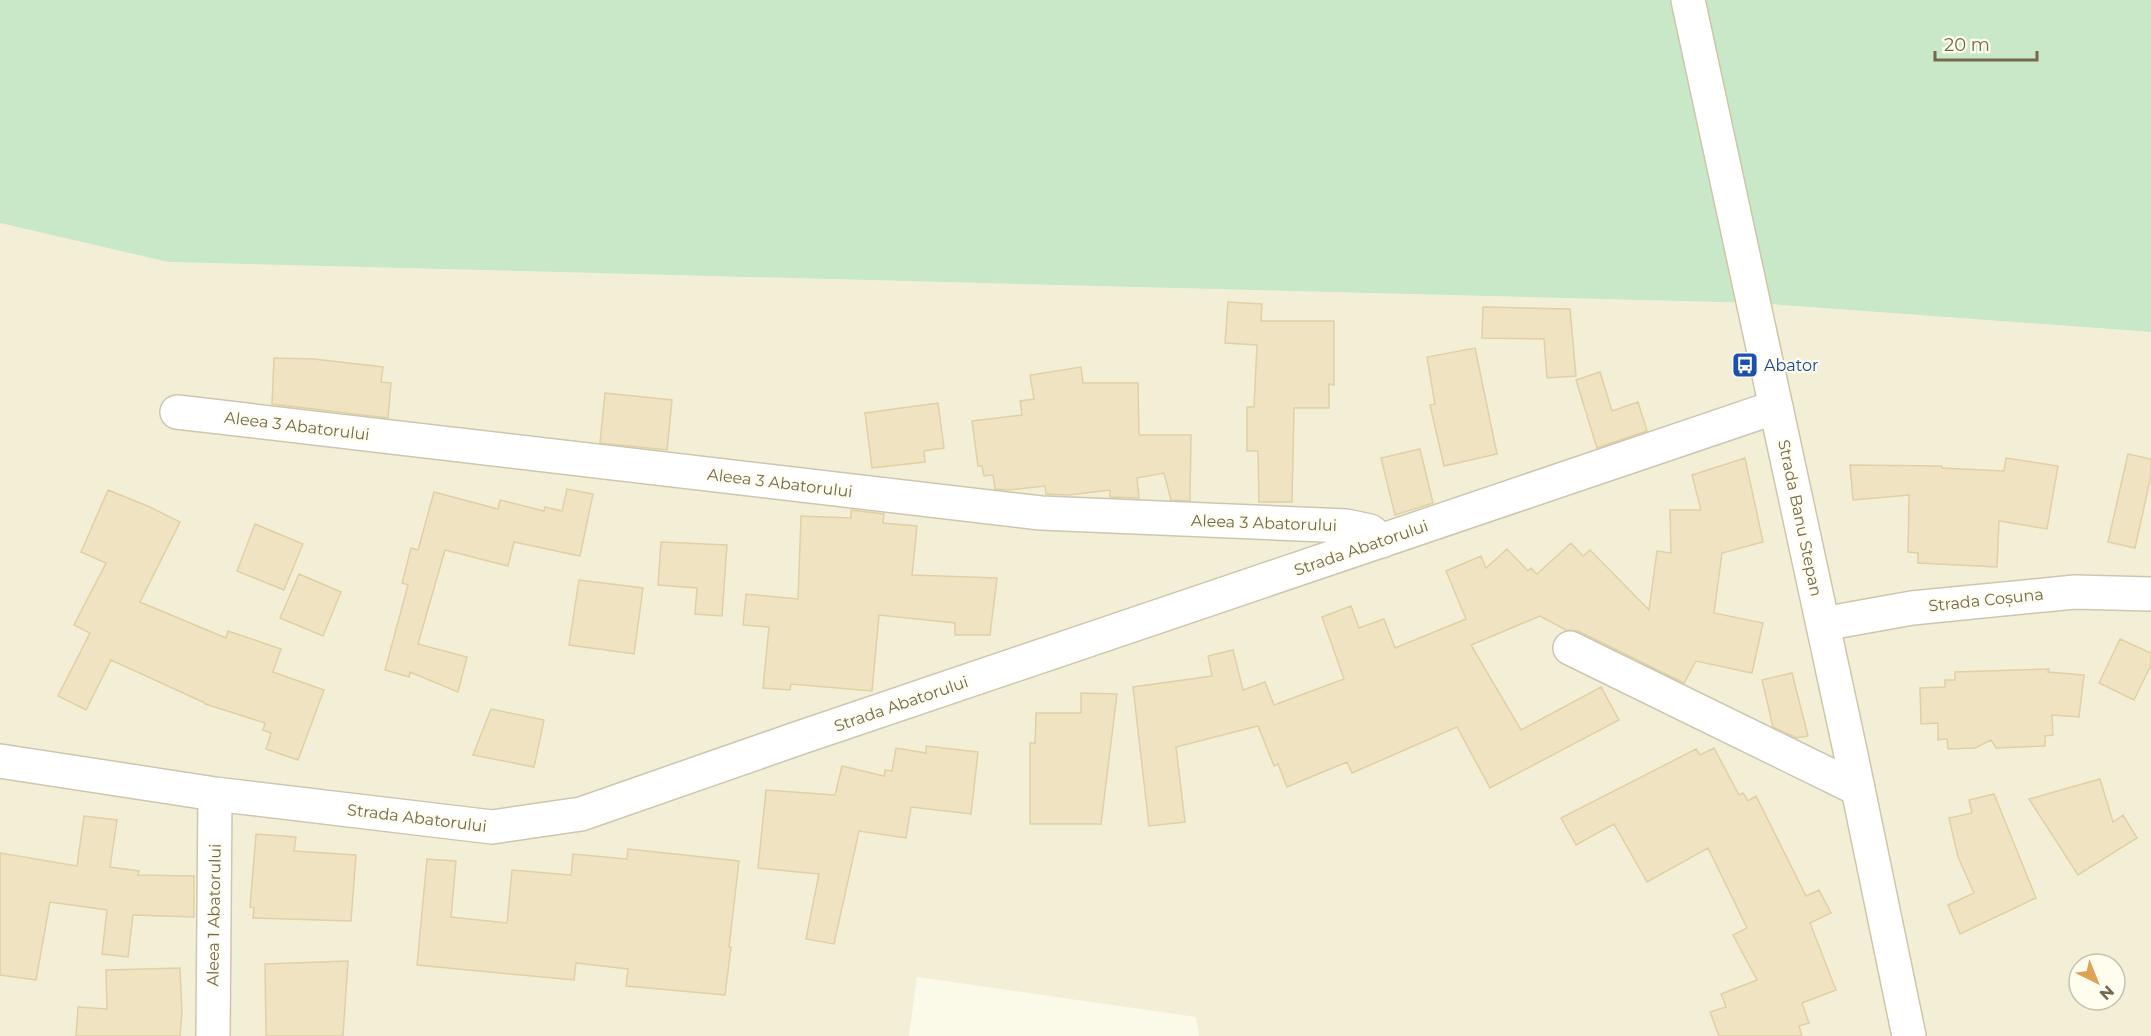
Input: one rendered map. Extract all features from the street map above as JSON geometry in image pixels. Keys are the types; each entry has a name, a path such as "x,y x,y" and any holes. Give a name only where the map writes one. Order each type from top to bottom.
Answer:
{"street":[{"name":"Strada Banu Stepan","path":"1688,0 1823,624 1909,1036"},
{"name":"Strada Abatorului","path":"0,761 215,794 492,827 581,814 795,739 1776,407"},
{"name":"Aleea 3 Abatorului","path":"177,412 1041,513 1346,526 1370,531 1382,541"},
{"name":"Strada Coșuna","path":"1823,624 1912,608 2075,592 2151,594"},
{"path":"1570,648 1858,789"},
{"name":"Aleea 1 Abatorului","path":"213,1036 215,794"}],"shaded area":[{"path":"0,223 168,262 1755,303 2151,332 2151,1036 1199,1036 1196,1017 917,977 909,1036 0,1036"}],"green space":[{"path":"0,0 2151,0 2151,332 1755,303 168,262 0,223"}],"building":[{"path":"1228,302 1262,304 1261,321 1334,321 1334,385 1329,384 1329,408 1294,408 1292,502 1259,502 1258,451 1247,451 1247,407 1254,407 1257,345 1225,343"},
{"path":"1483,307 1570,309 1576,376 1547,378 1544,339 1482,338"},
{"path":"1475,348 1497,454 1444,466 1430,405 1435,404 1427,357"},
{"path":"274,358 314,359 383,367 381,382 391,383 388,418 272,404"},
{"path":"1081,367 1083,383 1138,383 1139,435 1191,435 1190,501 1171,500 1164,473 1137,478 1139,498 1110,497 1110,490 1069,495 1046,494 1045,486 1009,490 995,489 993,475 984,476 982,466 978,466 972,421 1022,415 1020,401 1034,399 1030,375"},
{"path":"1600,372 1612,411 1638,402 1647,431 1597,448 1576,380"},
{"path":"605,393 672,400 667,450 600,443"},
{"path":"938,403 944,448 924,451 925,462 872,468 865,413"},
{"path":"1420,449 1433,503 1395,515 1381,458"},
{"path":"2128,454 2151,459 2151,476 2135,548 2108,542"},
{"path":"1745,458 1763,542 1722,553 1714,613 1763,623 1752,673 1696,661 1684,683 1578,631 1566,630 1540,616 1471,645 1521,730 1601,687 1619,720 1490,788 1457,727 1352,773 1347,762 1287,787 1278,764 1274,766 1258,726 1176,747 1185,822 1149,826 1133,687 1212,676 1208,656 1233,650 1243,690 1265,682 1274,705 1344,679 1322,617 1351,606 1359,628 1384,619 1395,648 1466,619 1446,571 1481,556 1486,568 1507,549 1528,571 1531,568 1537,574 1571,543 1583,556 1590,550 1649,610 1657,551 1671,553 1670,510 1701,510 1692,475"},
{"path":"2006,458 2058,466 2047,529 1999,521 1997,567 1918,563 1918,553 1908,552 1909,495 1853,500 1850,465 1942,466 1942,468 2004,471"},
{"path":"567,489 593,494 580,556 514,542 508,566 445,550 418,644 467,657 458,692 410,672 409,677 385,670 408,585 402,583 411,548 418,550 434,492 498,509 500,500 544,511 545,507 562,511"},
{"path":"108,490 180,522 140,602 226,638 228,631 281,649 273,672 324,690 298,760 266,749 271,733 263,730 265,723 205,704 111,660 86,710 58,696 90,633 74,625 106,563 81,552"},
{"path":"851,510 884,514 883,523 917,526 912,575 997,578 990,635 955,635 955,623 879,615 872,691 791,684 790,690 763,688 769,627 743,625 746,594 798,599 801,516 851,518"},
{"path":"255,524 303,544 284,590 237,571"},
{"path":"661,542 727,545 722,616 695,614 697,588 658,585"},
{"path":"299,574 341,592 323,636 280,618"},
{"path":"579,580 643,588 634,654 569,645"},
{"path":"2120,639 2151,653 2151,665 2134,700 2099,683"},
{"path":"2049,669 2048,672 2084,675 2079,717 2052,715 2053,735 2045,736 2045,746 1996,748 1991,740 1975,748 1948,749 1947,739 1938,740 1938,723 1921,724 1920,688 1945,687 1945,680 1955,680 1955,672"},
{"path":"1792,673 1808,736 1797,738 1773,727 1762,680"},
{"path":"1081,693 1117,694 1101,824 1030,824 1030,743 1035,743 1036,713 1081,713"},
{"path":"491,709 544,720 534,767 473,755"},
{"path":"926,746 978,752 971,814 911,807 906,838 859,831 834,944 806,939 819,874 758,868 766,790 835,795 842,766 884,776 885,770 892,771 896,748 926,753"},
{"path":"1714,748 1739,795 1743,793 1748,801 1756,796 1806,896 1819,890 1831,913 1810,923 1836,990 1802,1003 1809,1023 1799,1026 1802,1036 1719,1036 1710,1012 1726,1007 1721,994 1757,980 1733,935 1747,928 1708,848 1647,882 1614,824 1576,845 1561,818 1696,749 1700,755"},
{"path":"2100,779 2113,822 2123,815 2137,838 2078,875 2029,799"},
{"path":"1994,794 2036,898 1960,934 1948,905 1974,893 1958,857 1949,818 1972,813 1969,800"},
{"path":"84,816 117,820 110,867 139,871 138,875 194,876 194,917 133,915 128,957 102,954 107,910 50,902 36,980 0,975 0,853 77,866"},
{"path":"256,834 296,837 294,851 356,855 351,921 253,918 254,908 250,907"},
{"path":"628,849 739,861 725,995 626,986 628,969 576,963 574,980 417,965 427,859 456,861 451,917 507,923 512,870 571,875 573,854 627,859"},
{"path":"348,961 343,1036 266,1036 265,964"},
{"path":"180,968 182,1012 180,1036 76,1036 78,1007 107,1009 106,970"}],"place":[{"name":"Abator","path":"1745,365"}]}
